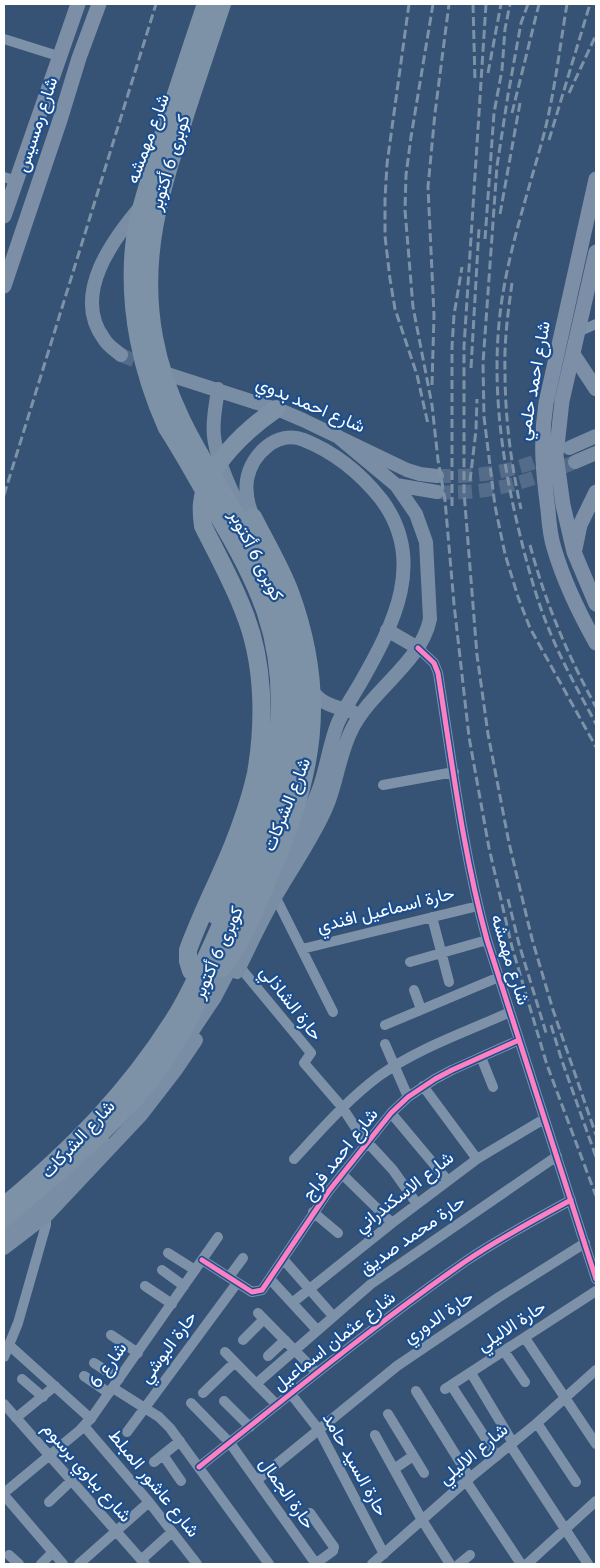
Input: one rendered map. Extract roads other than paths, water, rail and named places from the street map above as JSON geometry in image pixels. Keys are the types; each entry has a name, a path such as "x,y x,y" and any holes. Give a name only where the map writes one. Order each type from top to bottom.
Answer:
{"highway":[{"name":"كوبرى 6 أكتوبر","path":"8,1199 87,1120 126,1076 160,1030 191,972 262,812 276,755 279,726 277,668 273,640 266,613 241,555 164,421 151,389 137,330 133,272 138,222 169,116 206,4"},
{"path":"8,1199 46,1170 83,1136 132,1080 178,1012 206,958 264,826 277,783 285,744 288,714 287,680 276,624 265,594 242,546 169,423 150,374 141,337 137,295 139,252 150,189 211,4"},
{"name":"كوبرى 6 أكتوبر","path":"4,1218 62,1170 129,1104 180,1038 208,979 278,816 287,787 293,757 297,719 297,696 289,635 281,606 270,577 256,550 192,444 179,418 160,364 150,308 150,250 160,194 222,4"},
{"path":"191,972 188,950 233,845 255,775 260,747 261,712 260,678 245,612 203,526 202,501 206,488 220,462 254,425 276,409"},
{"path":"208,979 217,974 231,955 249,923 285,842 301,790 311,743 310,678 304,639 290,590 253,517"}],"main road":[{"name":"شارع رمسيس","path":"4,216 10,179 78,4"},
{"name":"شارع رمسيس","path":"4,286 80,58 100,4"},
{"name":"شارع مهمشه","path":"121,355 107,344 98,330 92,296 95,282 110,246 156,184 215,4"},
{"name":"شارع احمد حلمي","path":"596,179 546,404 542,431 544,482 553,546 578,611 596,643"},
{"name":"شارع احمد حلمي","path":"596,252 562,401 556,455 563,505 574,552 592,585 596,604"},
{"path":"573,354 596,389"},
{"name":"شارع احمد بدوي","path":"167,374 276,409 336,435 407,470 437,476"},
{"path":"218,389 214,438 220,462 284,599 299,648 306,684 322,702 333,708 360,715"},
{"name":"شارع الشركات","path":"4,1248 141,1115 192,1047 326,808 344,748 360,715 418,648 428,631 430,619 427,549 422,527 416,514 396,485 336,435"},
{"path":"569,448 596,436"},
{"name":"شارع الشركات","path":"4,1233 45,1210 57,1192 153,1087 215,997 286,863 312,807 338,723 366,673 400,598 404,576 404,554 399,532 390,512 374,490 355,471 334,455 299,438 287,437 276,440 266,447 257,457 247,480 248,505 253,517"},
{"path":"575,462 596,453"},
{"path":"396,485 437,492"},
{"path":"574,552 580,525 596,492"},
{"path":"386,630 418,648"},
{"path":"45,1210 46,1187 55,1173 113,1110 158,1053 179,1020 217,951 234,937 249,934"},
{"path":"45,1210 40,1183 46,1170"},
{"path":"8,1199 22,1194 32,1195 45,1210"}],"street":[{"path":"4,40 58,56"},
{"path":"578,332 596,324"},
{"name":"شارع مهمشه","path":"418,648 434,663 438,673 478,906 487,940 596,1278"},
{"path":"383,784 454,772"},
{"path":"275,896 333,1012"},
{"name":"حارة اسماعيل افندي","path":"302,949 478,906"},
{"path":"432,917 449,982"},
{"path":"410,962 487,940"},
{"name":"حارة الشاذلي","path":"239,966 311,1053 304,1063 342,1107"},
{"path":"385,1025 421,1008 499,977"},
{"path":"414,990 421,1008"},
{"path":"294,1159 342,1107 360,1091 395,1066 510,1012"},
{"name":"شارع احمد فراج","path":"267,1284 313,1212 391,1113 423,1086 452,1070 519,1040"},
{"path":"386,1044 408,1097"},
{"path":"481,1057 493,1087"},
{"path":"423,1086 477,1159"},
{"path":"342,1107 351,1123 393,1170 417,1204"},
{"path":"391,1113 448,1181"},
{"name":"شارع الاسكندراني","path":"292,1303 392,1223 477,1159 544,1119"},
{"name":"حارة محمد صديق","path":"256,1384 371,1284 557,1156"},
{"path":"342,1174 392,1223"},
{"name":"شارع عثمان اسماعيل","path":"199,1467 384,1321 467,1261 497,1241 571,1200"},
{"path":"4,1357 21,1314 46,1225 45,1210"},
{"path":"313,1212 338,1233"},
{"name":"شارع 6","path":"4,1494 87,1422 138,1353 218,1237"},
{"name":"حارة الدوري","path":"257,1480 397,1366 499,1296 585,1243"},
{"path":"168,1253 195,1270"},
{"name":"حارة البوشي","path":"127,1432 233,1280 243,1258"},
{"path":"283,1259 333,1316"},
{"path":"202,1260 252,1292 259,1292 267,1284 292,1303 317,1330"},
{"path":"162,1270 184,1286"},
{"path":"145,1286 172,1304"},
{"name":"حارة الاليلي","path":"497,1456 448,1388 596,1291"},
{"path":"243,1340 261,1316 318,1373"},
{"path":"111,1335 138,1353"},
{"path":"525,1338 596,1444"},
{"path":"268,1356 285,1340"},
{"name":"شارع عاشور المبلط","path":"10,1345 56,1386 87,1422 197,1564"},
{"path":"504,1351 525,1382"},
{"path":"225,1352 277,1405"},
{"path":"204,1393 235,1362"},
{"path":"94,1363 119,1379"},
{"name":"شارع الاليلي","path":"380,1560 422,1520 537,1423 596,1370"},
{"path":"471,1373 511,1444 588,1564"},
{"path":"84,1376 146,1407 170,1428 269,1564"},
{"path":"22,1379 42,1397"},
{"path":"16,1418 56,1386"},
{"path":"416,1391 468,1480 522,1564"},
{"name":"حارة السيد حامد","path":"291,1394 319,1430 380,1560"},
{"path":"224,1401 250,1427"},
{"name":"حارة الجمال","path":"191,1403 230,1442 316,1564"},
{"name":"شارع بباوي برسوم","path":"4,1404 143,1562"},
{"path":"388,1414 424,1473"},
{"path":"537,1423 576,1482"},
{"path":"375,1435 422,1520 450,1564"},
{"path":"154,1462 180,1441"},
{"path":"162,1455 181,1481"},
{"path":"394,1469 413,1456"},
{"path":"49,1502 71,1481"},
{"path":"4,1494 63,1564"},
{"path":"79,1564 148,1502"},
{"path":"527,1564 565,1529 595,1506"},
{"path":"310,1513 334,1547 333,1551 316,1564"},
{"path":"143,1562 172,1532"},
{"path":"41,1564 53,1552"},
{"path":"9,1555 19,1564"},
{"path":"459,1564 470,1555"}],"tunnel":[{"path":"121,355 150,367"},
{"path":"437,476 468,476 496,472 524,466 552,455"},
{"path":"437,492 474,491 508,486 541,476 575,462"}],"railway":[{"path":"4,495 156,4"},
{"path":"409,4 387,164 385,236 395,309 417,375 428,424"},
{"path":"433,4 411,137 406,175 405,210 413,307 432,405 438,460 445,500 454,604 469,737 489,848 512,947 547,1065 596,1196"},
{"path":"432,385 434,315 428,187 449,4"},
{"path":"473,4 475,81"},
{"path":"486,4 464,347 464,492 477,655 488,734 509,843 532,939 553,1010 596,1135"},
{"path":"488,73 501,4"},
{"path":"485,239 494,113 502,70 505,29 510,4"},
{"path":"528,4 521,23 497,166 483,363 484,417 495,506 505,554 518,597 530,628 596,747"},
{"path":"512,113 539,4"},
{"path":"567,4 549,115 506,277 499,329 497,388 507,477 533,584 555,644 596,724"},
{"path":"549,140 590,4"},
{"path":"569,93 596,35"},
{"path":"500,214 520,103"},
{"path":"471,368 479,228"},
{"path":"452,506 452,347 454,315 462,267"},
{"path":"512,283 506,338 505,389 509,441 521,509"},
{"path":"470,481 476,430 477,399"},
{"path":"530,545 558,628 596,707"},
{"path":"508,899 519,944 547,1036"},
{"path":"551,1025 596,1157"}]}
